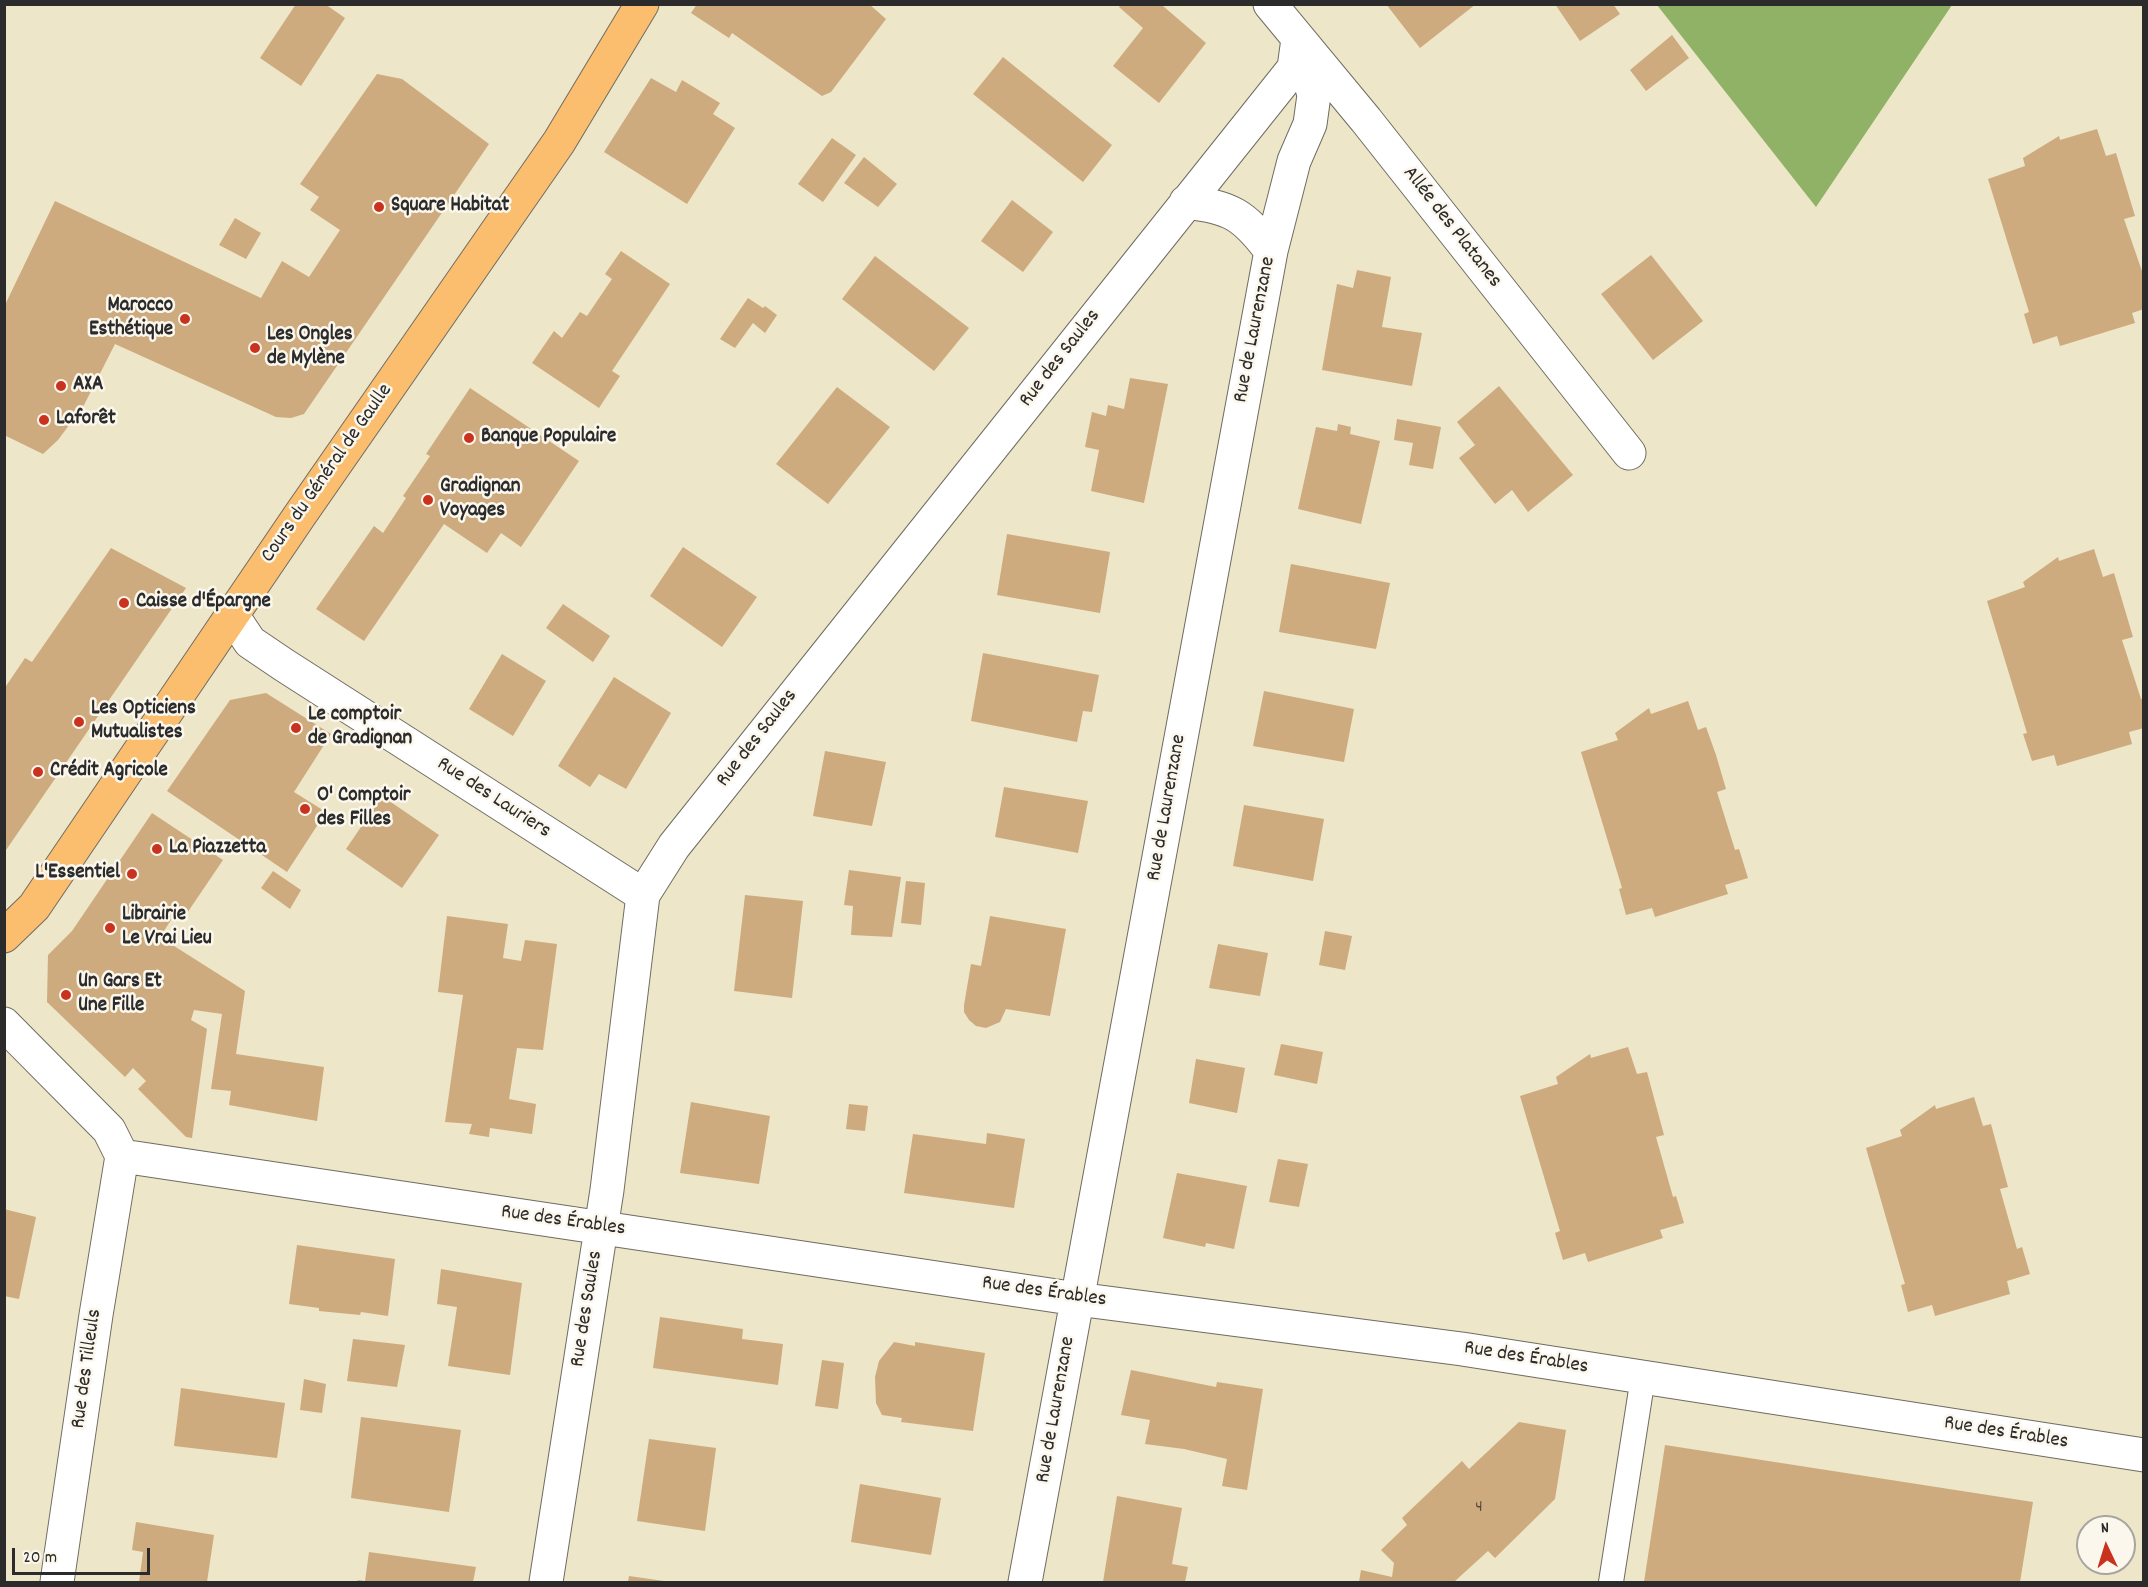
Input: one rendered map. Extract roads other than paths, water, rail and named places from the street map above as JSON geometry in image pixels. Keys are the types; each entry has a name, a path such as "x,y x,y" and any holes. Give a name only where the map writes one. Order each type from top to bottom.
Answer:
{"main road":[{"name":"Cours du Général de Gaulle","path":"4,936 34,907 232,615 559,142 642,4"}],"street":[{"name":"Allée des Platanes","path":"1270,4 1366,120 1629,453"},
{"name":"Rue des Saules","path":"546,1582 600,1227 643,895 674,846 1294,68 1298,39"},
{"name":"Rue de Laurenzane","path":"1025,1582 1271,251 1294,161 1310,124 1314,95 1298,39"},
{"path":"1186,202 1229,210 1254,229 1271,251"},
{"name":"Rue des Lauriers","path":"232,615 250,642 643,895"},
{"path":"4,1024 109,1130 122,1156"},
{"name":"Rue des Érables","path":"122,1156 1077,1299 1462,1349 2144,1455"},
{"name":"Rue des Tilleuls","path":"57,1582 122,1156"}],"lane":[{"path":"1611,1582 1643,1377"}],"place":[{"name":"Square Habitat","path":"379,207"},
{"name":"Marocco Esthétique","path":"185,319"},
{"name":"Les Ongles de Mylène","path":"255,348"},
{"name":"AXA","path":"61,386"},
{"name":"Laforêt","path":"44,420"},
{"name":"Banque Populaire","path":"469,438"},
{"name":"Gradignan Voyages","path":"428,500"},
{"name":"Caisse d'Épargne","path":"124,603"},
{"name":"Les Opticiens Mutualistes","path":"79,722"},
{"name":"Le comptoir de Gradignan","path":"296,728"},
{"name":"Crédit Agricole","path":"38,772"},
{"name":"O' Comptoir des Filles","path":"305,809"},
{"name":"La Piazzetta","path":"157,849"},
{"name":"L'Essentiel","path":"132,874"},
{"name":"Librairie Le Vrai Lieu","path":"110,928"},
{"name":"Un Gars Et Une Fille","path":"66,995"}]}
